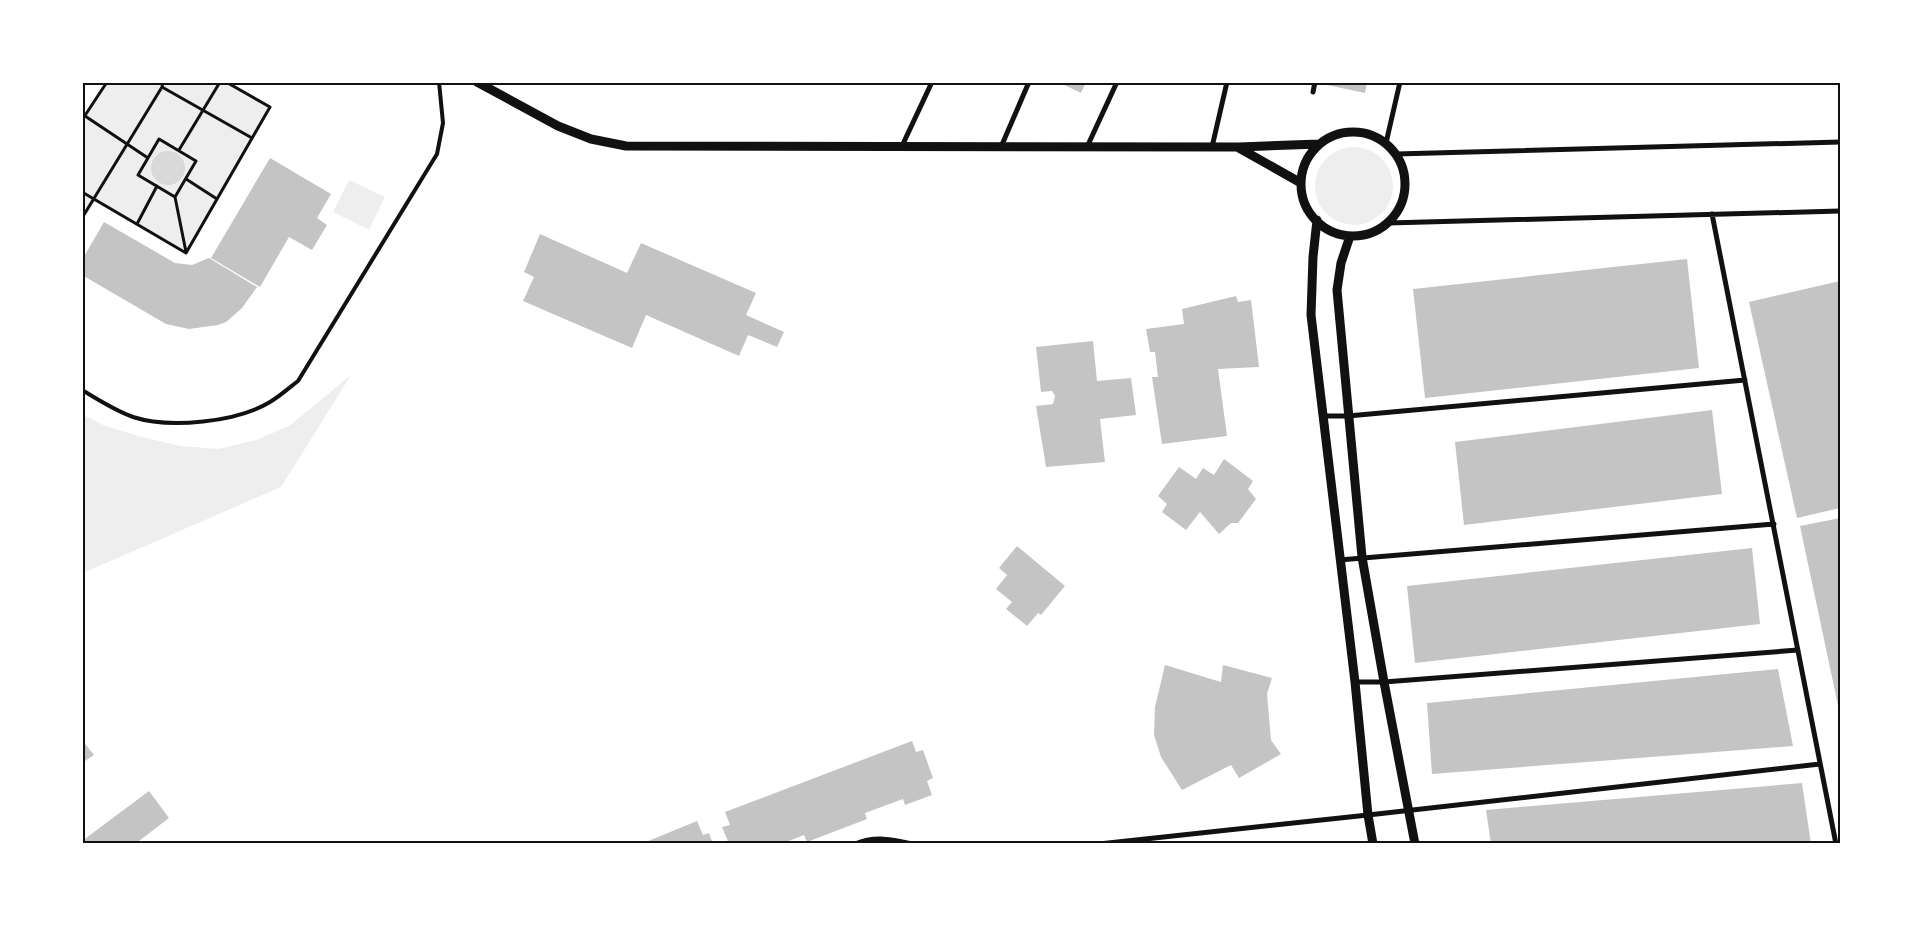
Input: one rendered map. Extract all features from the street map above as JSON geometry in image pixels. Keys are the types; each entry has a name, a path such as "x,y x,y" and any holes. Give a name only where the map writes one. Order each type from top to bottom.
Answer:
{"street":[{"path":"477,82 566,129 591,139 626,146 1239,147 1319,144"},
{"path":"902,146 932,82"},
{"path":"1001,147 1029,82"},
{"path":"1088,147 1117,82"},
{"path":"1212,147 1227,82"},
{"path":"1313,92 1315,82"},
{"path":"1386,143 1400,82"},
{"path":"1345,132 1360,132 1374,135 1386,143 1396,154 1403,167 1406,182 1404,197 1397,211 1388,223 1364,235 1350,236 1330,230 1317,220 1304,201 1301,183 1303,169 1309,156 1319,144 1331,136 1345,132"},
{"path":"1396,154 1840,142"},
{"path":"1239,147 1301,183"},
{"path":"1388,223 1840,211"},
{"path":"1712,214 1836,844"},
{"path":"1317,220 1313,257 1311,315 1355,682 1368,815 1373,844"},
{"path":"1350,236 1341,263 1337,290 1362,557 1415,844"},
{"path":"1322,416 1348,416 1745,380"},
{"path":"1339,560 1774,524"},
{"path":"1355,682 1384,682 1798,650"},
{"path":"1099,844 1820,764"},
{"path":"855,844 866,839 877,838 912,844"}],"lane":[{"path":"82,390 110,408 134,417 161,422 199,422 236,415 269,402 298,381 437,154 443,124 439,82"}],"path":[{"path":"107,82 84,118 148,158"},
{"path":"179,150 220,82"},
{"path":"186,253 270,107 226,82"},
{"path":"82,218 163,85 252,138"},
{"path":"175,197 138,175 159,139 196,161 175,197 186,253"},
{"path":"186,179 217,198"},
{"path":"136,224 157,186"},
{"path":"82,192 186,253"}],"shaded area":[{"path":"105,83 229,83 272,107 187,255 95,202 83,221 83,118"},
{"path":"1354,147 1369,150 1382,158 1390,171 1393,186 1390,201 1382,214 1369,222 1354,225 1339,222 1326,214 1318,201 1315,186 1318,171 1326,158 1339,150"},
{"path":"168,151 180,156 185,168 180,180 168,185 156,180 151,168 156,156"},
{"path":"349,180 385,197 369,230 333,212"},
{"path":"351,375 281,487 83,573 83,415 103,425 138,436 180,446 219,449 256,440 289,426"}],"building":[{"path":"1058,82 1086,82 1081,93"},
{"path":"1328,82 1367,82 1365,93 1327,85"},
{"path":"270,158 331,194 317,218 327,225 312,250 289,237 260,287 211,258"},
{"path":"104,222 175,263 192,265 209,258 257,287 242,308 226,322 189,329 166,324 82,275 82,260"},
{"path":"540,234 627,273 641,243 756,293 746,315 784,332 777,347 748,335 739,356 646,315 632,348 523,301 534,277 524,272"},
{"path":"1687,259 1699,368 1425,398 1413,289"},
{"path":"1840,281 1840,508 1797,518 1749,302"},
{"path":"1236,296 1238,302 1251,300 1259,367 1218,369 1227,436 1162,444 1152,377 1158,377 1155,352 1150,352 1146,329 1184,324 1182,309"},
{"path":"1093,341 1097,381 1131,378 1136,415 1100,419 1105,462 1046,467 1036,406 1053,404 1055,396 1052,391 1041,392 1036,347"},
{"path":"1712,410 1722,494 1464,525 1455,442"},
{"path":"1224,459 1253,481 1248,489 1256,499 1238,523 1231,523 1219,534 1200,512 1186,530 1162,512 1167,504 1158,496 1179,467 1196,479 1203,468 1214,475"},
{"path":"1840,518 1840,715 1800,526"},
{"path":"1017,546 1065,586 1041,615 1038,613 1027,626 1006,609 1012,602 996,589 1007,575 999,568"},
{"path":"1752,548 1760,624 1415,663 1407,586"},
{"path":"1165,665 1221,682 1223,665 1272,678 1267,694 1271,740 1281,754 1239,778 1231,765 1182,790 1161,757 1154,735 1155,707"},
{"path":"1778,669 1793,746 1432,774 1427,703"},
{"path":"82,740 94,755 82,763"},
{"path":"912,741 916,752 923,750 933,778 927,781 932,795 905,805 903,799 865,813 867,819 807,842 804,835 781,844 729,844 722,827 730,825 725,812"},
{"path":"1802,783 1811,844 1491,844 1486,810"},
{"path":"149,791 169,818 135,844 82,844 82,841"},
{"path":"697,821 703,835 709,833 713,844 641,844"}]}
